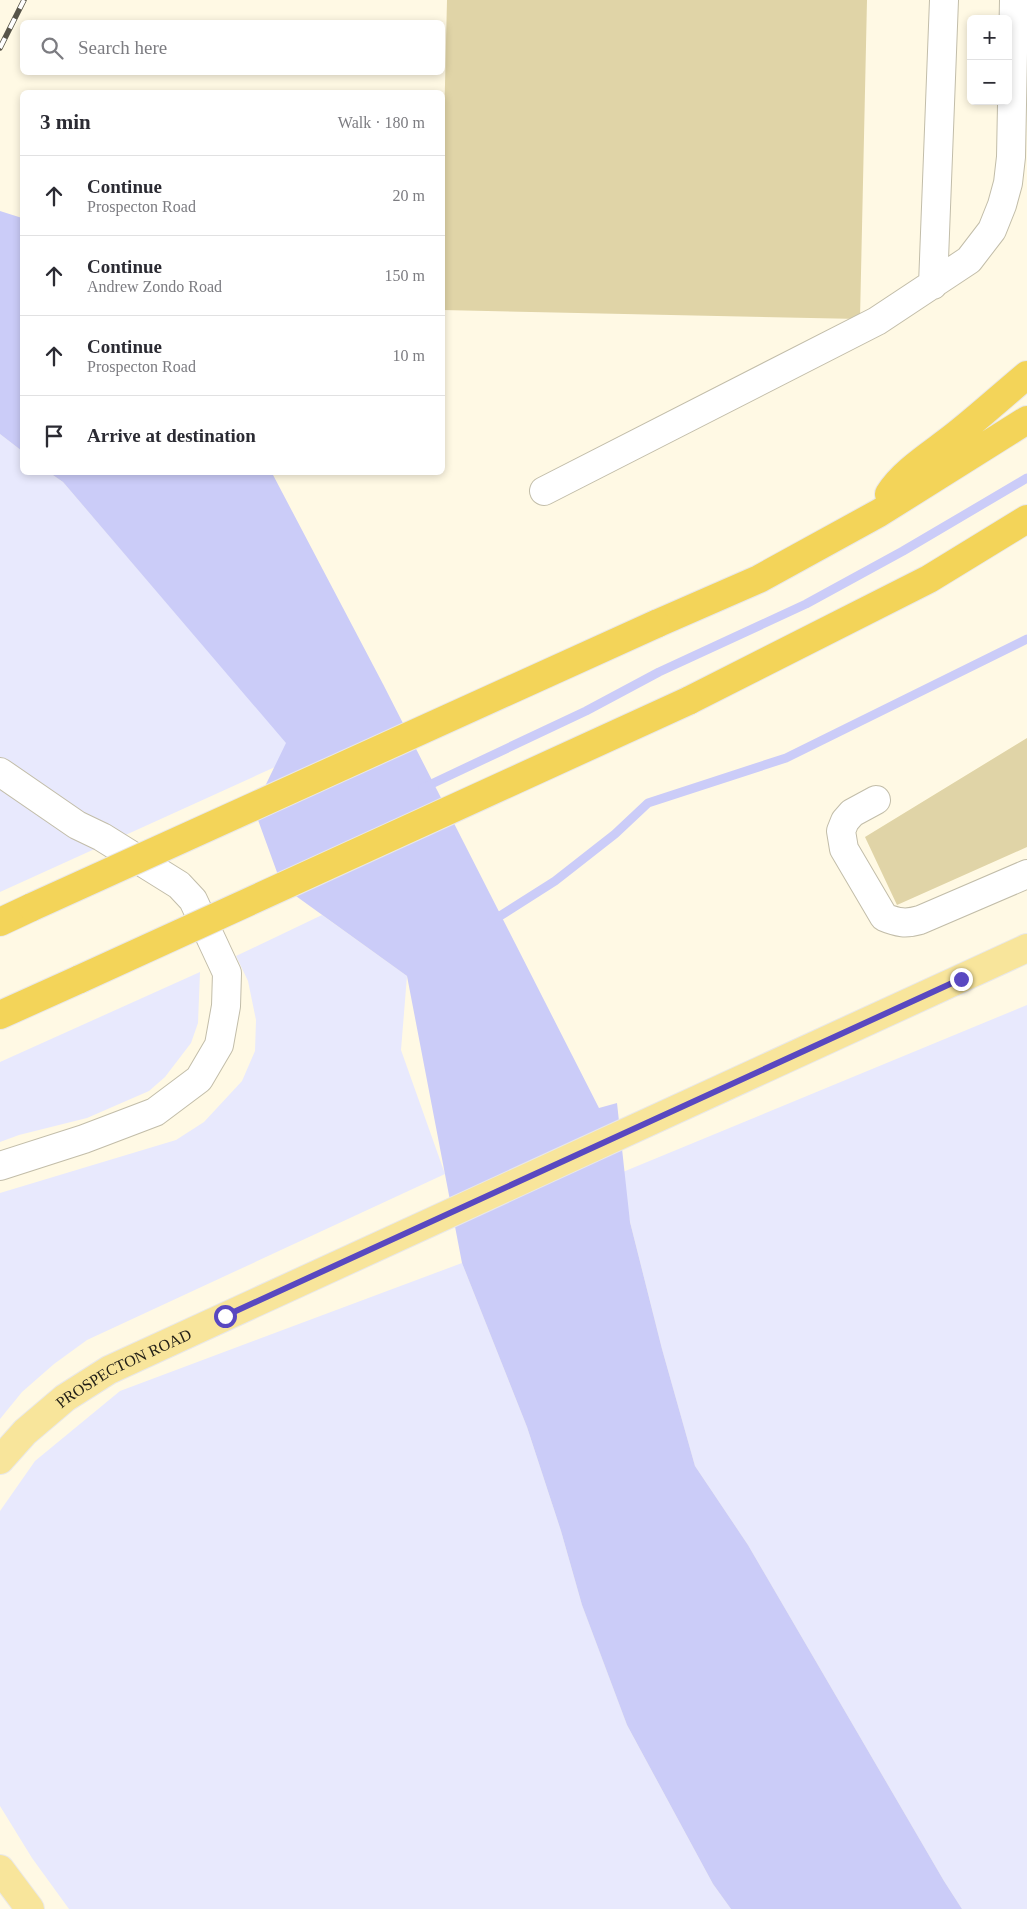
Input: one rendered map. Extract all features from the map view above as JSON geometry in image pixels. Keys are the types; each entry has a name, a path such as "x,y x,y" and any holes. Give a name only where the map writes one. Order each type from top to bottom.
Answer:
{"highway":[{"path":"879,513 894,487 920,463 958,434 1027,375"},
{"path":"0,922 759,579 879,513 1027,420"},
{"path":"0,1015 688,702 929,579 1027,519"}],"main road":[{"name":"PROSPECTON ROAD","path":"0,1460 25,1432 59,1404 109,1370 1027,948"},
{"path":"0,1869 30,1909"}],"lane":[{"path":"933,285 944,0"},
{"path":"544,491 877,321 969,260 992,230 1008,183 1011,157 1014,0"},
{"path":"0,772 77,824 102,837 180,885 193,900 227,973 226,1006 219,1045 199,1079 155,1112 84,1139 0,1166"},
{"path":"876,800 852,813 845,821 841,831 844,849 884,917 906,924 920,920 1027,874"}],"shaded area":[{"path":"0,434 20,449 20,475 53,475 63,482 287,743 275,767 0,892"},
{"path":"322,915 407,976 401,1050 445,1174 87,1340 54,1364 22,1392 0,1419 0,1193 176,1140 204,1122 242,1081 255,1051 256,1020 248,981 236,956"},
{"path":"200,972 198,1023 191,1043 165,1077 149,1091 87,1118 19,1135 0,1142 0,1062"},
{"path":"1027,1005 1027,1909 962,1909 748,1545 695,1466 662,1349 618,1174"},
{"path":"462,1263 527,1427 561,1531 582,1605 627,1725 713,1884 731,1909 69,1909 32,1858 0,1806 0,1511 35,1461 120,1391"}],"water":[{"path":"0,211 20,217 20,449 0,434"},
{"path":"53,475 273,475 383,684 599,1108 617,1103 630,1222 662,1349 695,1466 748,1545 962,1909 731,1909 713,1884 627,1725 582,1605 561,1531 527,1427 462,1263 407,976 282,886 254,809 286,743 63,482"}],"building":[{"path":"447,0 867,0 860,319 445,310 445,90"},
{"path":"1027,738 1027,847 897,905 865,837"}],"waterway":[{"path":"423,788 586,711 659,672 806,604 903,551 1027,478"},
{"path":"492,921 555,881 615,834 648,803 786,758 1027,639"}],"railway":[{"path":"0,48 24,0"}],"route":[{"path":"225,1316 961,979"}]}
